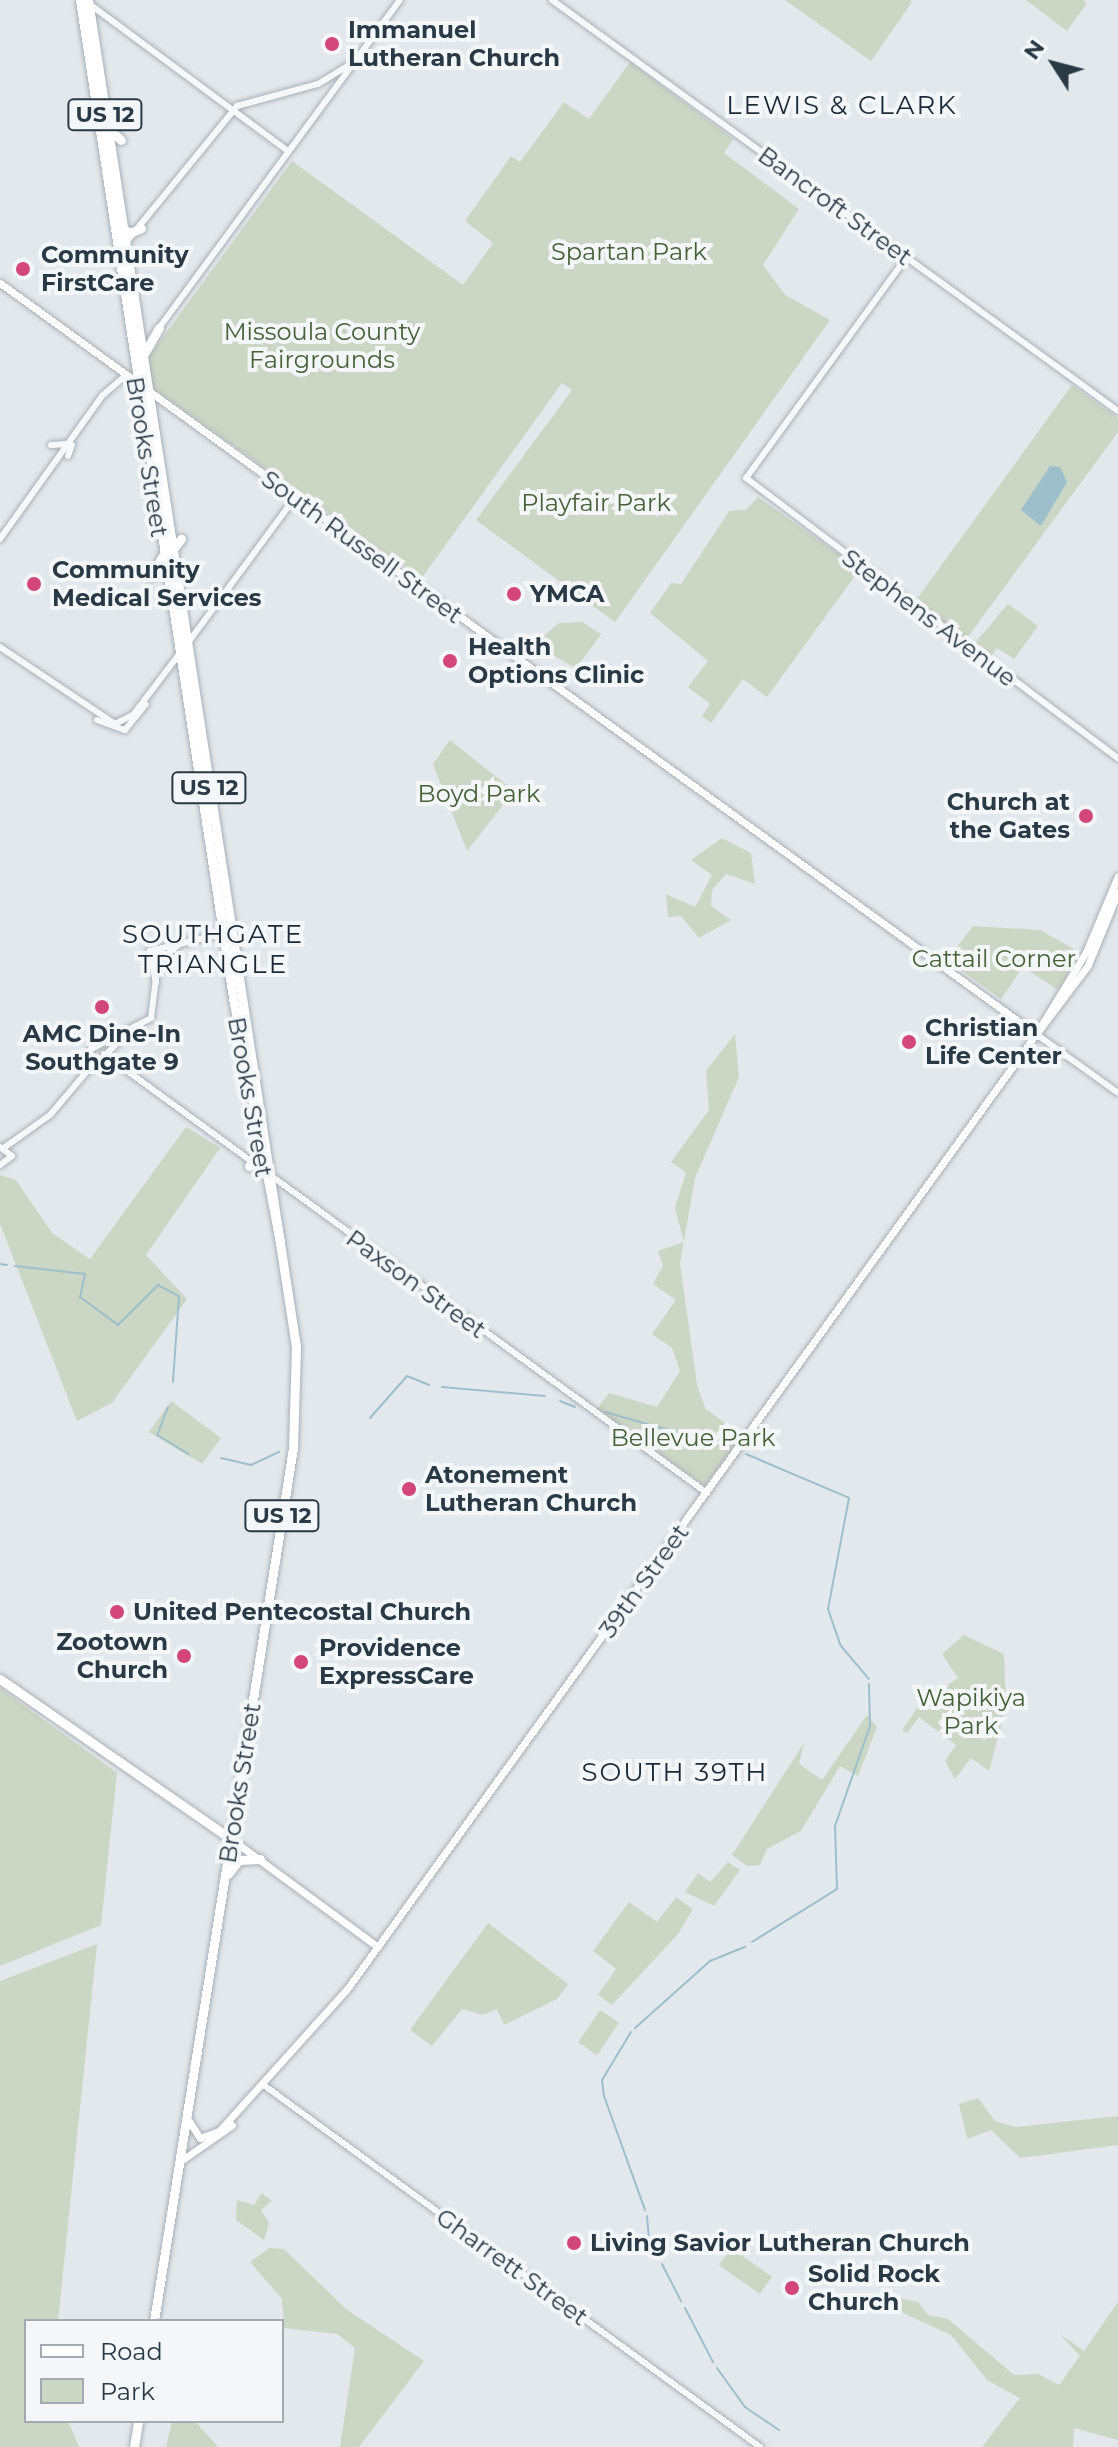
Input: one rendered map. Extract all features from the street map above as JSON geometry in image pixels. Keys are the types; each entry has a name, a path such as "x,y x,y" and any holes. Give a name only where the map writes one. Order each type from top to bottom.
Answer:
{"highway":[{"name":"Brooks Street","path":"86,1 91,70 136,362"},
{"name":"Brooks Street","path":"86,1 107,127 120,227 119,246 139,336 135,380 167,554 296,1347 294,1437 154,2319"},
{"path":"91,70 100,81"},
{"path":"107,127 121,140"},
{"path":"120,227 130,233 141,228"},
{"path":"139,336 159,328"},
{"path":"135,380 136,362 159,328"},
{"path":"167,578 151,576 181,539"},
{"name":"Brooks Street","path":"167,554 167,578 182,650"},
{"name":"Brooks Street","path":"227,932 258,1146 268,1179"},
{"path":"249,1166 258,1146"},
{"path":"0,1679 231,1839"},
{"path":"225,1880 239,1860 260,1859"},
{"path":"134,2447 138,2423"}],"main road":[{"name":"South Russell Street","path":"0,283 1036,1034"},
{"path":"1036,1034 1105,907 1118,876"},
{"path":"1036,1034 1088,965 1118,892"},
{"path":"1088,965 1105,907"},
{"name":"39th Street","path":"180,2161 191,2147 223,2135 378,1947 1036,1034"},
{"path":"231,1839 378,1947"},
{"name":"39th Street","path":"187,2118 204,2138 238,2115"}],"street":[{"path":"159,328 400,0"},
{"name":"Bancroft Street","path":"552,0 1118,411"},
{"path":"86,1 288,151"},
{"path":"119,246 141,228 233,109 250,99 338,72 355,61"},
{"path":"245,88 250,99"},
{"name":"Stephens Avenue","path":"906,258 747,473 749,483 1118,758"},
{"path":"0,539 82,424 135,380"},
{"path":"68,456 82,424"},
{"path":"57,458 51,445 67,444"},
{"path":"0,647 92,714 124,722 151,694 294,499"},
{"path":"149,961 181,943 227,932"},
{"path":"149,961 159,957"},
{"path":"74,1084 89,1056 102,1052 151,1018 158,987 159,957"},
{"path":"149,961 158,987"},
{"path":"1036,1034 1118,1093"},
{"path":"0,1165 97,1062 102,1052"},
{"name":"Paxson Street","path":"102,1052 125,1075 249,1166 707,1493"},
{"name":"Paxson Street","path":"89,1056 125,1075"},
{"path":"12,1155 2,1147 28,1134"},
{"name":"Gharrett Street","path":"265,2086 760,2447"}],"green space":[{"path":"785,0 910,0 912,2 871,61"},
{"path":"1026,0 1083,0 1087,3 1067,31"},
{"path":"630,62 733,139 724,153 799,209 763,265 785,295 830,320 615,622 476,520 572,390 562,383 421,579 147,384 147,359 292,161 463,285 493,243 465,221 511,156 520,162 564,102 589,119"},
{"path":"1072,385 1118,418 1118,432 965,641 917,599"},
{"path":"758,497 860,569 767,697 743,679 711,723 702,716 710,704 688,687 708,661 650,613 671,583 681,584 729,511 746,510"},
{"path":"1008,604 1038,626 1014,659 997,648 989,658 974,644"},
{"path":"582,622 601,634 576,668 533,645 559,623"},
{"name":"Boyd Park","path":"450,740 514,791 467,851 433,764"},
{"path":"722,838 751,853 755,884 726,874 712,890 711,906 731,920 699,938 681,916 668,917 666,894 695,907 712,875 691,860"},
{"name":"Cattail Corner","path":"973,926 1040,930 1081,953 1058,990 1023,967 1001,999 947,960"},
{"path":"735,1034 739,1077 695,1178 684,1241 675,1208 686,1172 671,1162 709,1110 706,1071"},
{"path":"186,1127 220,1148 146,1255 187,1299 112,1403 77,1421 0,1224 0,1175 16,1180 52,1233 90,1259"},
{"name":"Bellevue Park","path":"684,1242 680,1263 697,1385 705,1408 742,1436 705,1486 597,1409 609,1393 657,1407 680,1371 672,1348 652,1334 676,1300 653,1284 663,1266 658,1251"},
{"path":"171,1401 221,1438 202,1464 149,1432"},
{"name":"Wapikiya Park","path":"964,1635 1004,1654 1006,1708 989,1771 971,1758 955,1779 945,1761 956,1745 919,1717 907,1733 902,1730 920,1704 958,1678 942,1654"},
{"path":"0,1688 117,1773 101,1925 0,1966"},
{"path":"867,1715 877,1727 858,1776 840,1766 801,1831 767,1849 760,1865 747,1866 732,1855 804,1743 799,1764 822,1780"},
{"path":"728,1862 740,1870 714,1906 685,1892 698,1873 710,1882"},
{"path":"676,1897 693,1909 678,1934 612,2005 598,1995 616,1969 593,1951 629,1902 657,1922"},
{"path":"488,1923 568,1984 557,1999 504,2025 497,2009 483,2015 462,2009 432,2046 410,2030"},
{"path":"97,1944 58,2319 24,2319 24,2423 69,2423 79,2447 0,2447 0,1981"},
{"path":"600,2010 619,2023 597,2055 578,2042"},
{"path":"978,2098 995,2121 1016,2127 1118,2116 1118,2145 1020,2158 991,2130 967,2139 959,2104"},
{"path":"262,2193 272,2201 261,2210 269,2223 264,2240 236,2220 237,2200 254,2205"},
{"path":"269,2248 284,2249 346,2309 424,2361 359,2447 340,2447 355,2348 337,2334 284,2328 282,2299 250,2262"},
{"path":"731,2248 772,2277 760,2294 719,2265"},
{"path":"879,2294 918,2302 928,2315 948,2319 1014,2375 1038,2374 1059,2385 1080,2356 1060,2334 1084,2351 1118,2302 1118,2440 1074,2428 1073,2447 982,2447 1020,2398 988,2381 951,2335 877,2301"},
{"path":"172,2423 197,2423 218,2447 166,2447"}],"water":[{"path":"1050,466 1060,467 1067,482 1041,526 1021,510"}],"waterway":[{"path":"0,1264 7,1265"},
{"path":"15,1266 85,1274 80,1297 118,1325 158,1285 179,1296 173,1382"},
{"path":"370,1418 407,1376 429,1385"},
{"path":"442,1387 545,1396"},
{"path":"560,1401 575,1407"},
{"path":"168,1407 157,1435 189,1454"},
{"path":"605,1412 728,1447"},
{"path":"221,1458 251,1465 279,1452"},
{"path":"746,1454 849,1498 828,1609 841,1646 869,1679"},
{"path":"752,1942 837,1889 835,1826 870,1726 869,1684"},
{"path":"635,2028 710,1961 745,1947"},
{"path":"631,2032 602,2080 604,2096 645,2210"},
{"path":"647,2216 649,2240"},
{"path":"662,2264 681,2301"},
{"path":"685,2308 713,2362"},
{"path":"717,2368 745,2407 779,2430"}],"place":[{"name":"Immanuel Lutheran Church","path":"332,44"},
{"name":"Community FirstCare","path":"23,269"},
{"name":"Community Medical Services","path":"34,584"},
{"name":"YMCA","path":"514,594"},
{"name":"Health Options Clinic","path":"450,661"},
{"name":"Church at the Gates","path":"1086,816"},
{"name":"AMC Dine-In Southgate 9","path":"102,1007"},
{"name":"Christian Life Center","path":"909,1042"},
{"name":"Atonement Lutheran Church","path":"409,1489"},
{"name":"United Pentecostal Church","path":"117,1612"},
{"name":"Zootown Church","path":"184,1656"},
{"name":"Providence ExpressCare","path":"301,1662"},
{"name":"Living Savior Lutheran Church","path":"574,2243"},
{"name":"Solid Rock Church","path":"792,2288"}],"district":[{"name":"LEWIS & CLARK","path":"842,106"},
{"name":"SOUTHGATE TRIANGLE","path":"213,950"},
{"name":"SOUTH 39TH","path":"675,1773"}],"park label":[{"name":"Spartan Park","path":"629,252"},
{"name":"Missoula County Fairgrounds","path":"322,346"},
{"name":"Playfair Park","path":"596,503"}]}
